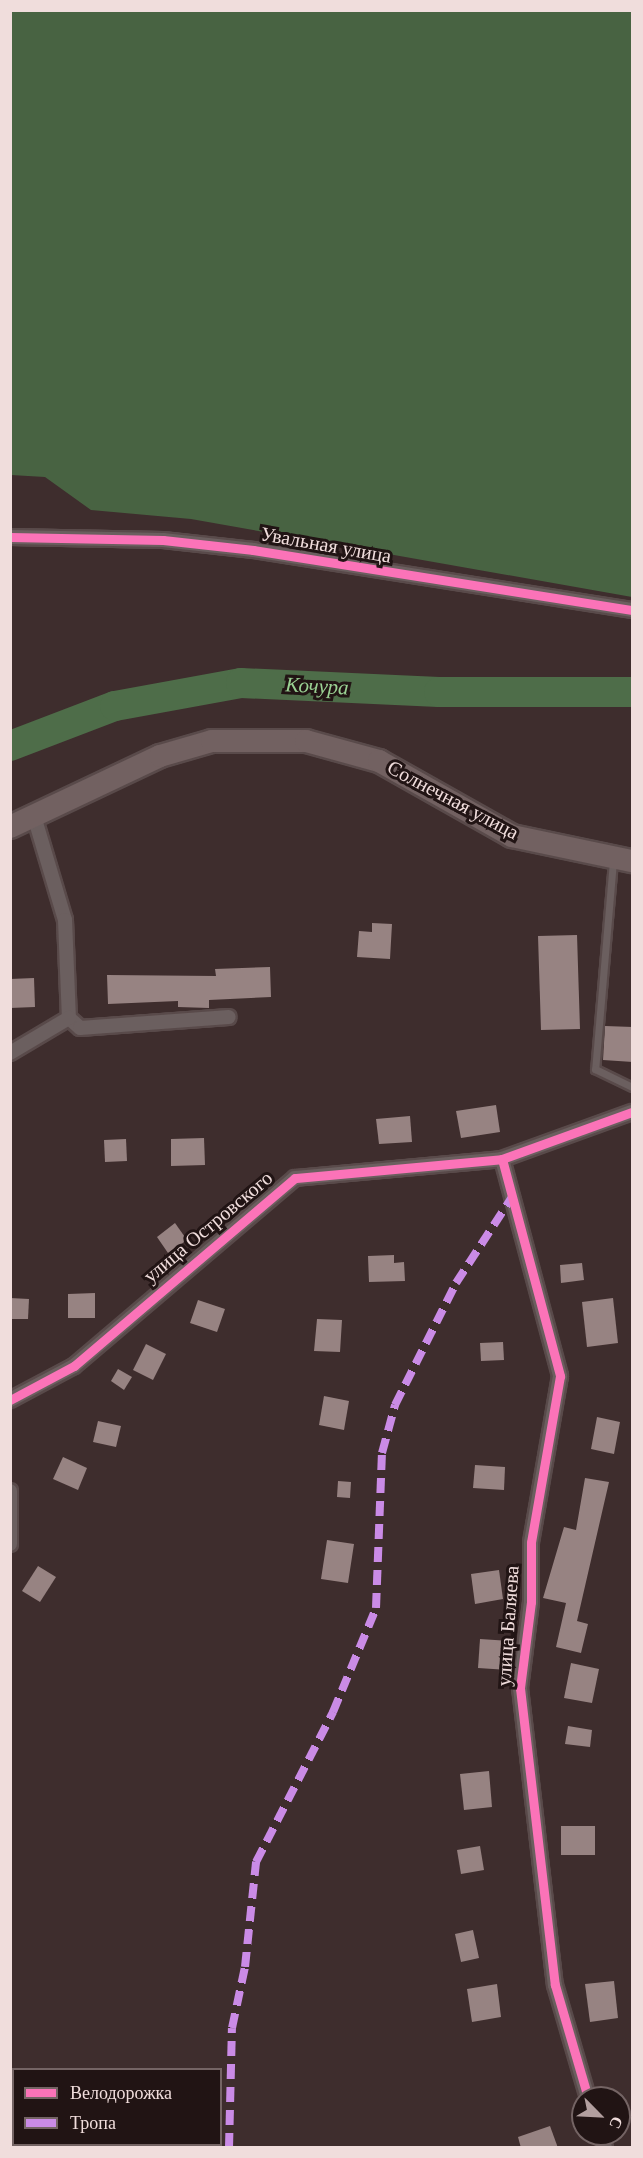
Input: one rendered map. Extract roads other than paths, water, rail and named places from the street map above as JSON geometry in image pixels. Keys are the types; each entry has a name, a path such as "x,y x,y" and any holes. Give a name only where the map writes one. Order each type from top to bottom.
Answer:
{"main road":[{"name":"Солнечная улица","path":"10,827 160,756 212,741 306,741 379,761 512,836 623,859"}],"street":[{"name":"Увальная улица","path":"10,537 163,540 253,550 633,610"},
{"path":"34,816 65,920 69,1018 80,1028 229,1017"},
{"path":"10,1053 69,1018"},
{"name":"улица Островского","path":"10,1400 74,1366 295,1178 502,1159 633,1112"},
{"name":"улица Баляева","path":"502,1159 560,1376 531,1543 530,1612 520,1688 555,1985 584,2086"},
{"path":"10,1491 10,1544"}],"lane":[{"path":"623,859 596,1069 633,1087"}],"waterway":[{"name":"Кочура","path":"10,746 115,706 241,683 439,692 632,692"}]}
